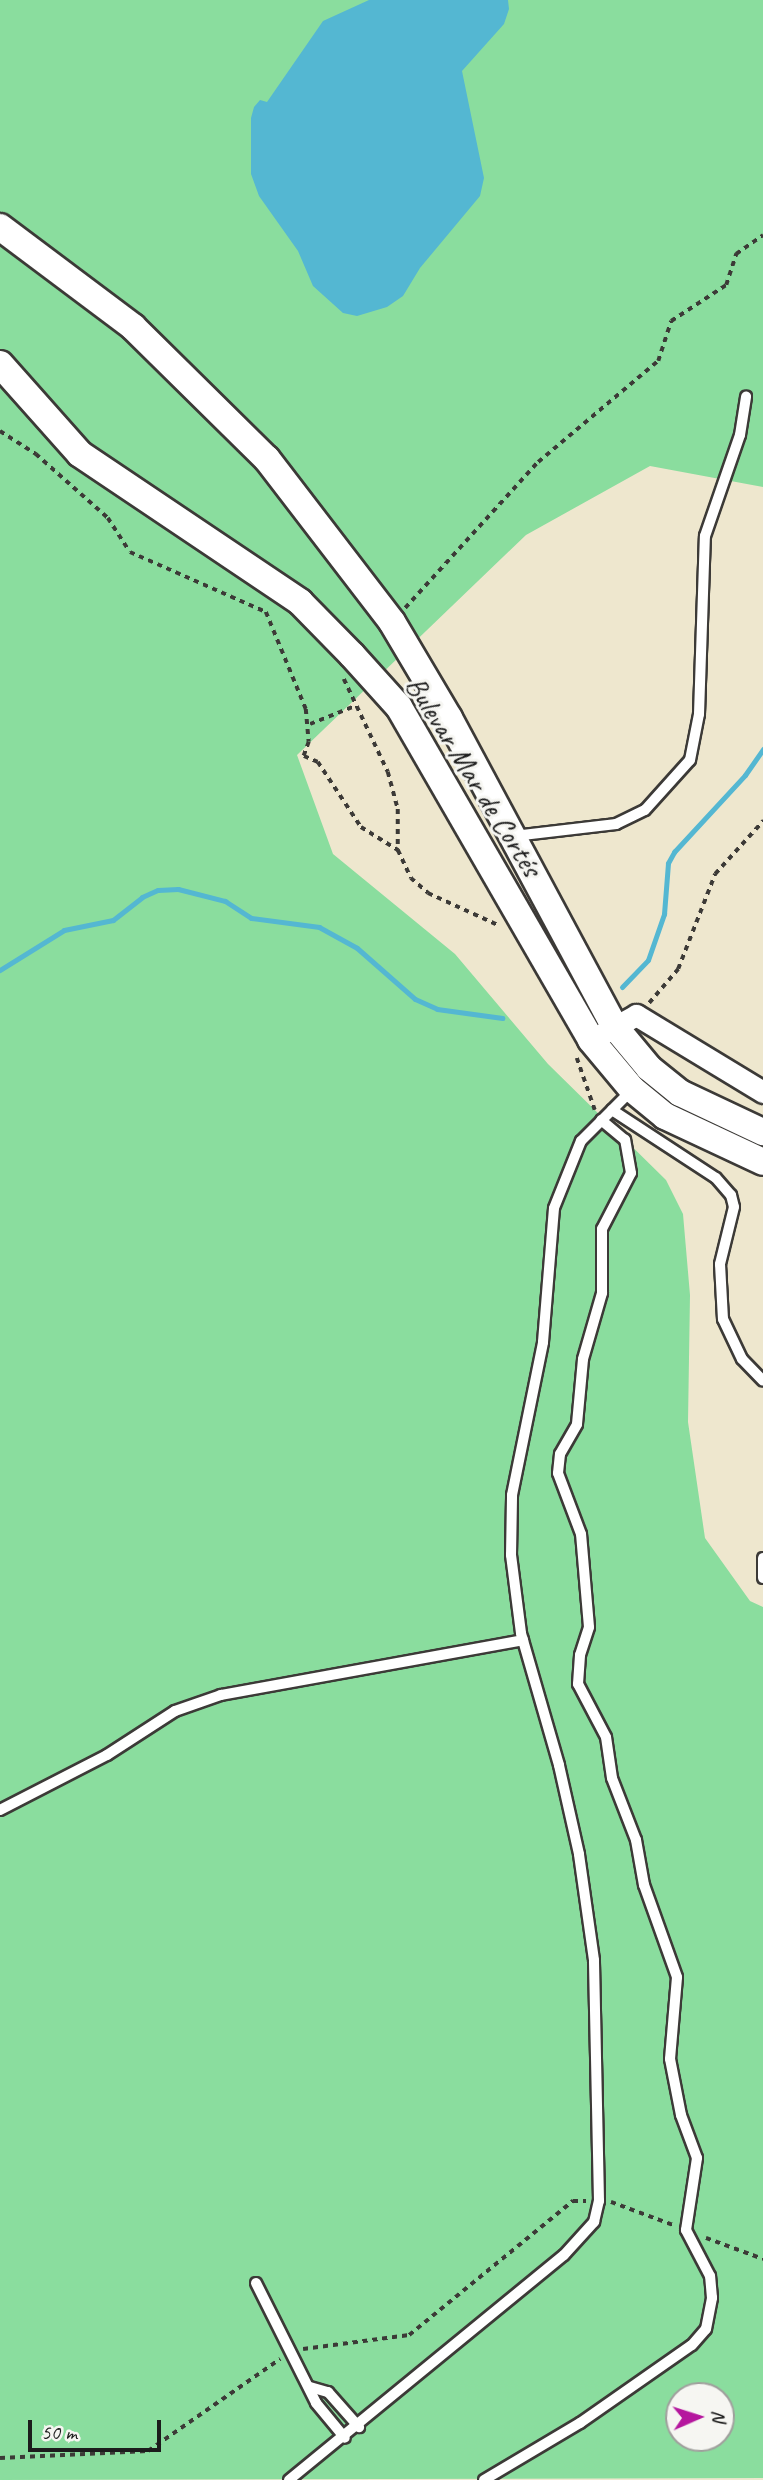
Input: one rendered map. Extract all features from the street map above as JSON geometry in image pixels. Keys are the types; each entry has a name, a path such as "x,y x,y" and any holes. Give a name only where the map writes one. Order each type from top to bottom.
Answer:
{"street":[{"path":"0,227 133,327 199,389 267,459 391,622 511,837 626,1021 649,1068 713,1112 763,1132"},
{"name":"Bulevar Mar de Cortés","path":"0,363 80,454 300,602 352,654 399,707 481,844 590,1040 632,1090 681,1127 763,1161"},
{"path":"481,844 511,837"},
{"path":"590,1040 626,1021"},
{"path":"626,1021 763,1092"}],"lane":[{"path":"511,837 616,824 645,810 690,760 699,714 705,536 740,435 746,396"},
{"path":"289,2480 359,2427 584,2238 599,2201 594,1959 573,1828 523,1640 511,1555 512,1495 543,1342 554,1208 581,1141 632,1090 649,1068"},
{"path":"612,1110 716,1178 731,1195 734,1207 720,1264 723,1319 742,1359 763,1381"},
{"path":"484,2480 660,2370 706,2329 712,2298 710,2276 686,2230 697,2158 672,2082 670,2059 677,1977 645,1885 636,1840 612,1778 606,1737 578,1684 580,1655 589,1627 581,1534 558,1473 560,1454 577,1424 583,1359 602,1293 603,1229 631,1173 625,1140 601,1120"},
{"path":"763,1558 763,1578"},
{"path":"0,1810 107,1755 175,1711 221,1695 523,1640"},
{"path":"256,2283 316,2403 345,2438"},
{"path":"310,2387 328,2392 359,2427"}],"path":[{"path":"391,622 538,462 658,361 671,321 726,285 736,254 763,235"},
{"path":"0,431 36,454 108,518 130,552 267,611 299,686 310,724 304,756 317,762 360,827 398,850"},
{"path":"352,654 343,672 355,706 396,798 398,850 411,878 428,893 508,931"},
{"path":"310,724 355,706"},
{"path":"626,1021 668,985 678,970 715,874 763,821"},
{"path":"0,2458 148,2451 292,2351 363,2338 409,2335 573,2201 599,2201 763,2259"}],"green space":[{"path":"0,0 763,0 763,487 650,466 526,535 297,755 333,854 455,954 548,1064 666,1180 683,1214 690,1295 688,1422 705,1538 750,1601 763,1607 763,2478 0,2480"}],"water":[{"path":"369,0 508,0 509,9 504,24 462,71 484,178 480,196 420,268 403,296 387,307 357,316 343,313 313,286 298,251 259,196 251,174 251,118 254,107 260,100 267,102 323,21"}],"waterway":[{"path":"622,987 648,960 664,914 668,863 674,852 745,775 763,749"},
{"path":"0,970 64,930 113,920 142,897 158,890 178,889 225,901 251,918 319,927 357,948 415,999 437,1009 502,1018"}]}
